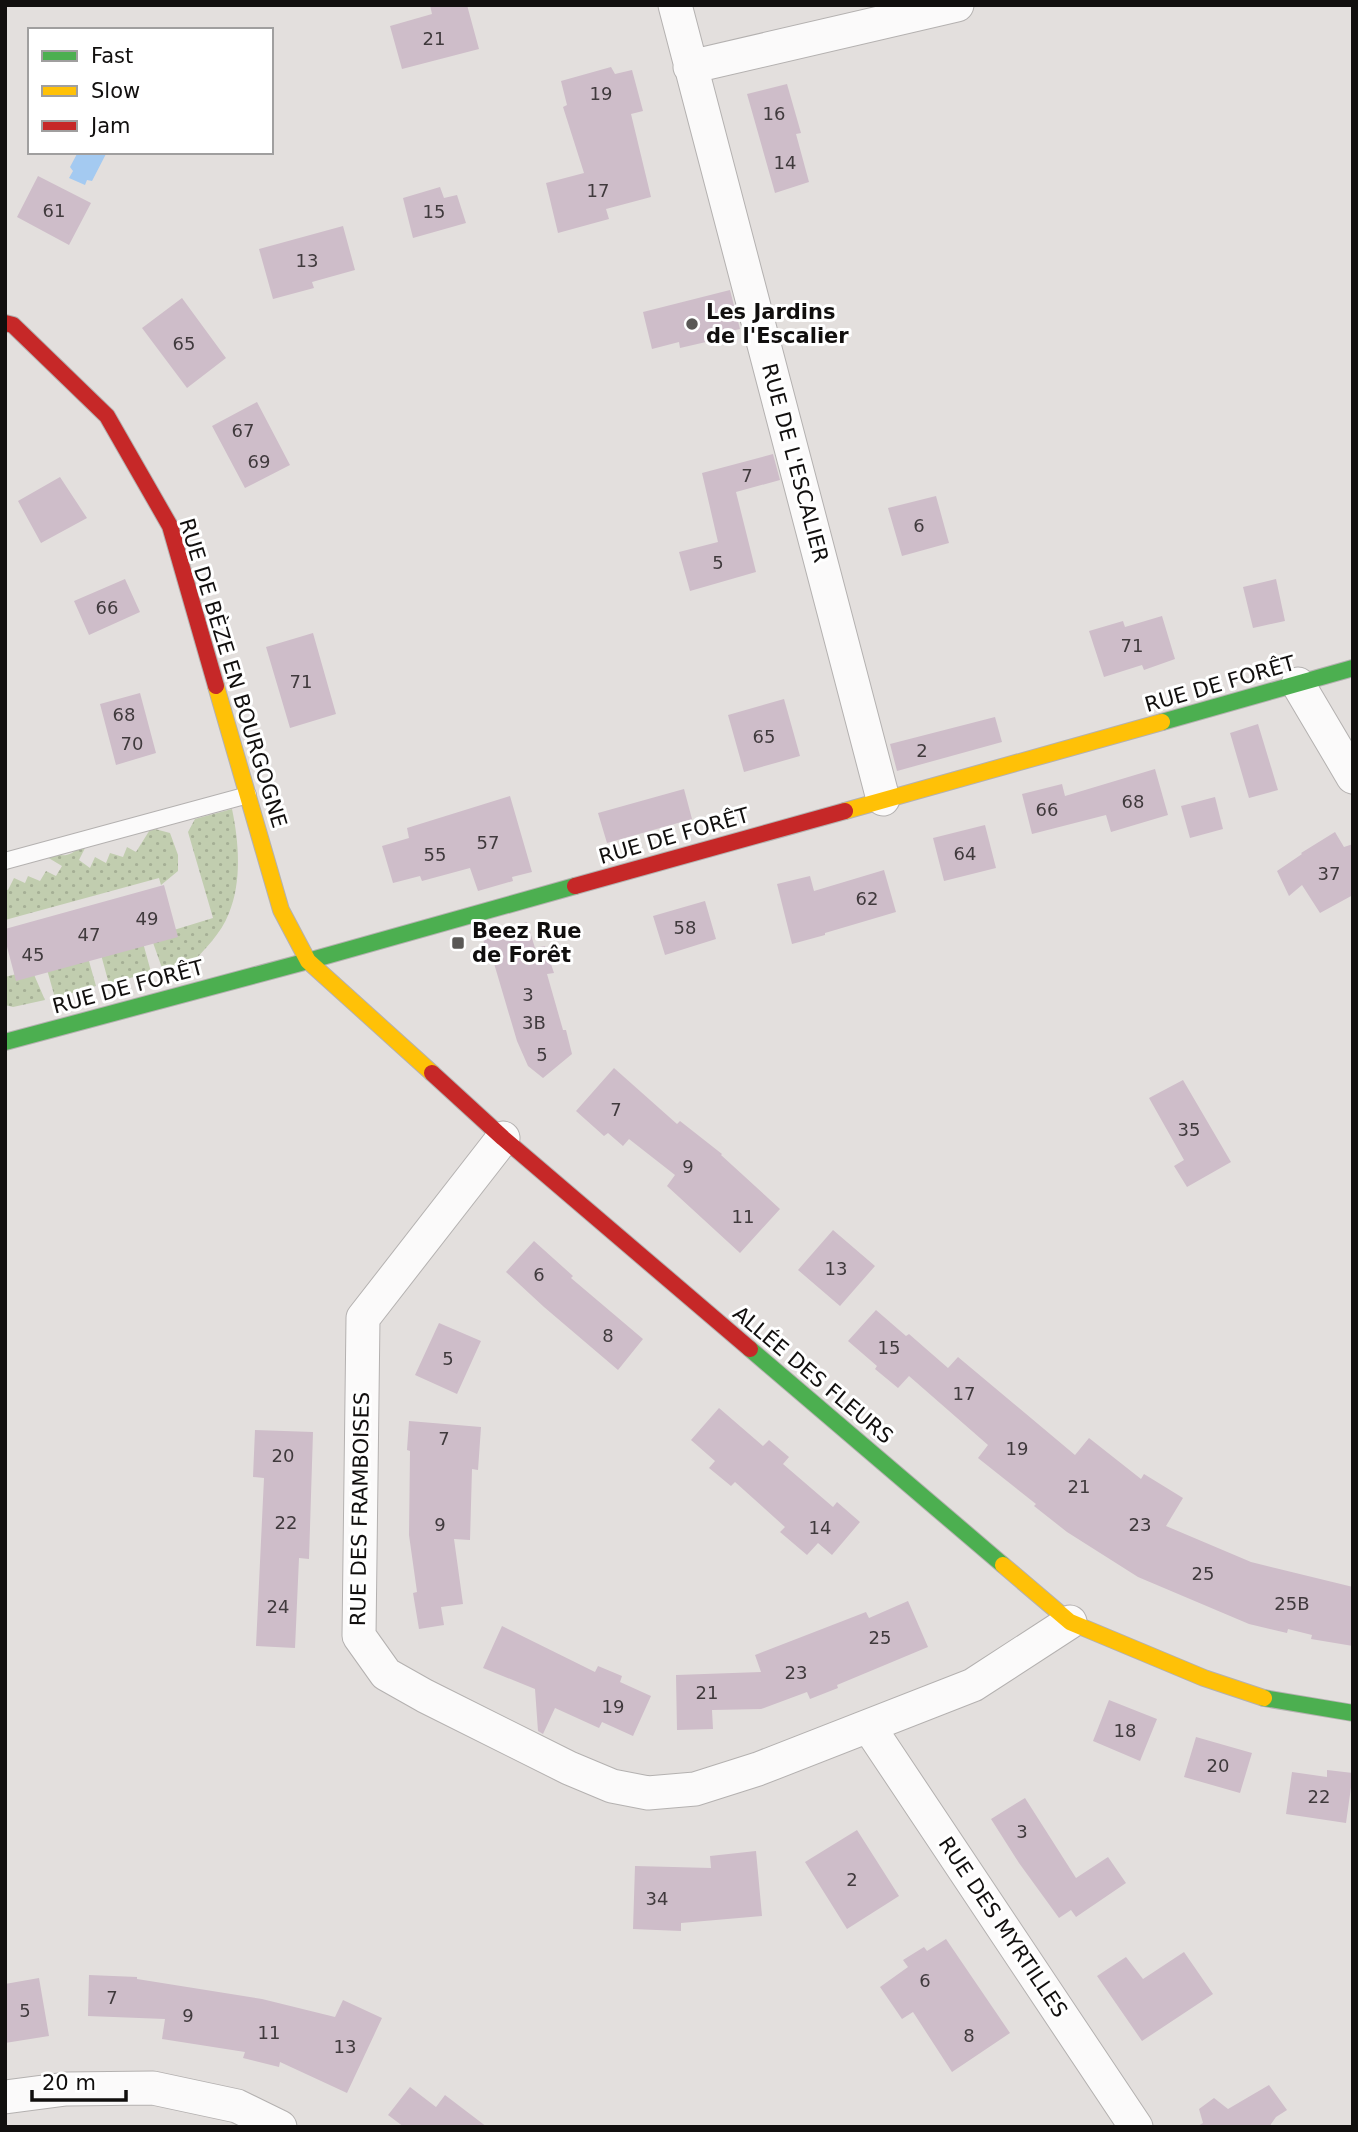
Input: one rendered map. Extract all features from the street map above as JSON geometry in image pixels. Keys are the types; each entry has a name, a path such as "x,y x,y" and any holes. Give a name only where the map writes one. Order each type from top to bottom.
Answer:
{"street":[{"name":"RUE DE L'ESCALIER","path":"675,5 883,799"},
{"path":"690,68 957,5"},
{"name":"RUE DE BÈZE EN BOURGOGNE","path":"5,323 13,325 107,416 170,526 281,910 308,961"},
{"name":"RUE DE FORÊT","path":"5,1042 308,961 1353,668"},
{"path":"1298,684 1353,777"},
{"name":"ALLÉE DES FLEURS","path":"308,961 503,1138 1070,1622 1204,1678 1271,1700 1353,1713"},
{"name":"RUE DES FRAMBOISES","path":"503,1138 363,1318 359,1636 386,1674 569,1768 612,1786 648,1793 695,1789 758,1769 973,1685 1070,1622"},
{"name":"RUE DES MYRTILLES","path":"869,1727 1136,2127"},
{"path":"5,2098 66,2089 153,2088 237,2106 280,2127"}],"lane":[{"path":"5,861 248,795"}],"green space":[{"path":"232,809 238,875 226,921 189,966 162,968 151,937 213,918 188,832 195,819"},
{"path":"151,828 170,833 178,855 178,871 161,885 159,878 5,920 5,889 8,890 14,878 25,883 28,876 40,881 46,871 56,876 62,866 42,854 68,855 90,838 79,860 90,868 95,857 106,863 110,853 123,857 127,847 136,852"},
{"path":"142,939 151,972 109,984 100,951"},
{"path":"87,954 96,986 55,998 46,966"},
{"path":"32,970 45,1000 13,1007 5,1005 5,977"}],"water":[{"path":"77,154 106,154 92,181 87,180 85,185 69,178 73,171 70,167"}],"building":[{"path":"430,5 467,5 479,49 402,69 390,26 432,14"},
{"path":"611,67 615,74 632,70 643,111 631,114 651,197 606,209 609,219 558,233 546,183 584,173 563,107 567,105 561,81"},
{"path":"787,84 801,133 796,134 809,182 775,193 747,94"},
{"path":"38,176 91,203 69,245 17,217"},
{"path":"440,187 444,198 457,195 466,223 413,238 403,198"},
{"path":"343,226 355,270 312,282 314,288 273,299 259,249"},
{"path":"730,290 740,329 718,334 719,339 680,348 679,342 652,349 643,312"},
{"path":"182,298 226,358 187,388 142,328"},
{"path":"257,402 290,465 245,488 212,426"},
{"path":"773,454 780,480 736,492 756,572 690,591 679,552 718,542 702,473"},
{"path":"60,477 87,518 41,543 18,501"},
{"path":"936,496 949,543 902,556 888,508"},
{"path":"125,579 140,612 89,635 74,601"},
{"path":"1276,579 1285,621 1253,628 1243,587"},
{"path":"1162,616 1175,659 1144,670 1142,665 1104,677 1089,631 1123,621 1125,627"},
{"path":"313,633 336,714 290,728 266,647"},
{"path":"140,693 156,753 116,765 100,704"},
{"path":"784,699 800,756 744,772 728,715"},
{"path":"995,717 1002,742 897,771 890,744"},
{"path":"1258,724 1278,790 1249,798 1230,733"},
{"path":"1155,769 1168,815 1111,832 1106,815 1032,834 1022,794 1062,784 1065,796"},
{"path":"684,789 692,819 607,843 598,813"},
{"path":"510,796 532,872 512,877 513,881 478,891 470,868 422,881 420,876 393,883 382,846 409,838 407,828"},
{"path":"1215,797 1223,829 1190,838 1181,806"},
{"path":"985,825 996,868 944,881 933,838"},
{"path":"1335,832 1344,847 1353,844 1353,895 1320,913 1302,885 1289,896 1277,871"},
{"path":"884,870 896,912 792,944 777,884 810,876 814,891"},
{"path":"164,885 178,937 16,981 5,929"},
{"path":"705,901 716,939 665,955 653,916"},
{"path":"527,922 535,948 545,946 554,973 547,974 572,1054 543,1078 528,1066 517,1041 493,960 489,961 482,935"},
{"path":"614,1068 677,1124 680,1121 722,1154 780,1209 740,1253 667,1186 675,1175 629,1139 623,1146 608,1133 604,1136 576,1111"},
{"path":"1183,1080 1231,1162 1187,1187 1174,1166 1184,1160 1149,1098"},
{"path":"833,1230 875,1266 840,1306 798,1270"},
{"path":"534,1241 573,1276 571,1278 643,1339 618,1370 506,1272"},
{"path":"876,1310 948,1368 958,1357 1075,1455 1089,1438 1141,1479 1144,1474 1183,1498 1166,1526 1251,1562 1353,1587 1353,1646 1311,1639 1312,1635 1288,1629 1287,1633 1249,1624 1138,1577 1067,1532 978,1458 988,1445 909,1376 898,1388 848,1341"},
{"path":"439,1323 481,1341 457,1394 415,1375"},
{"path":"719,1408 763,1446 769,1440 789,1457 783,1464 833,1507 837,1502 860,1522 832,1555 818,1543 807,1555 780,1532 785,1527 735,1482 731,1486 709,1468 715,1461 691,1440"},
{"path":"409,1421 481,1427 478,1470 472,1469 470,1540 454,1539 463,1604 441,1607 444,1625 419,1629 413,1593 417,1592 409,1535"},
{"path":"255,1430 313,1432 309,1559 299,1558 295,1648 256,1646 264,1478 253,1477"},
{"path":"908,1601 928,1647 810,1699 807,1692 761,1709 712,1710 713,1729 677,1730 676,1675 761,1672 755,1655 866,1612 869,1618"},
{"path":"502,1626 595,1672 598,1666 622,1676 620,1682 651,1696 633,1736 602,1722 599,1728 555,1708 543,1734 538,1731 535,1689 483,1668"},
{"path":"1109,1700 1157,1719 1140,1761 1093,1741"},
{"path":"1196,1737 1252,1753 1240,1793 1184,1777"},
{"path":"1327,1770 1353,1773 1346,1823 1286,1814 1292,1772 1327,1777"},
{"path":"1025,1798 1076,1878 1108,1857 1126,1883 1076,1917 1071,1910 1059,1918 991,1819"},
{"path":"857,1830 899,1896 847,1929 805,1862"},
{"path":"756,1851 762,1916 681,1923 681,1931 633,1929 635,1866 711,1868 710,1856"},
{"path":"946,1939 1010,2033 952,2072 913,2012 902,2019 880,1987 908,1967 903,1960 924,1947 927,1951"},
{"path":"1184,1952 1213,1994 1142,2041 1097,1976 1126,1957 1143,1979"},
{"path":"89,1975 137,1977 262,1999 335,2017 343,2000 382,2018 347,2093 280,2062 279,2067 243,2058 245,2052 162,2039 165,2019 88,2016"},
{"path":"39,1978 49,2036 5,2043 5,1984"},
{"path":"1269,2085 1287,2110 1276,2117 1269,2127 1196,2127 1203,2123 1199,2109 1214,2098 1228,2109"},
{"path":"410,2087 436,2107 445,2095 487,2127 404,2127 388,2115"}],"traffic: fast":[{"path":"1162,722 1353,668"},
{"path":"5,1042 575,886"},
{"path":"750,1349 1003,1565"},
{"path":"1264,1698 1353,1713"}],"traffic: slow":[{"path":"216,686 281,910 308,961 432,1073"},
{"path":"845,811 1162,722"},
{"path":"1003,1565 1070,1622 1204,1678 1264,1698"}],"traffic: jam":[{"path":"5,323 13,325 107,416 170,526 216,686"},
{"path":"575,886 845,811"},
{"path":"432,1073 503,1138 750,1349"}],"place":[{"name":"Les Jardins de l'Escalier","path":"692,324"},
{"name":"Beez Rue de Forêt","path":"458,943"}]}
